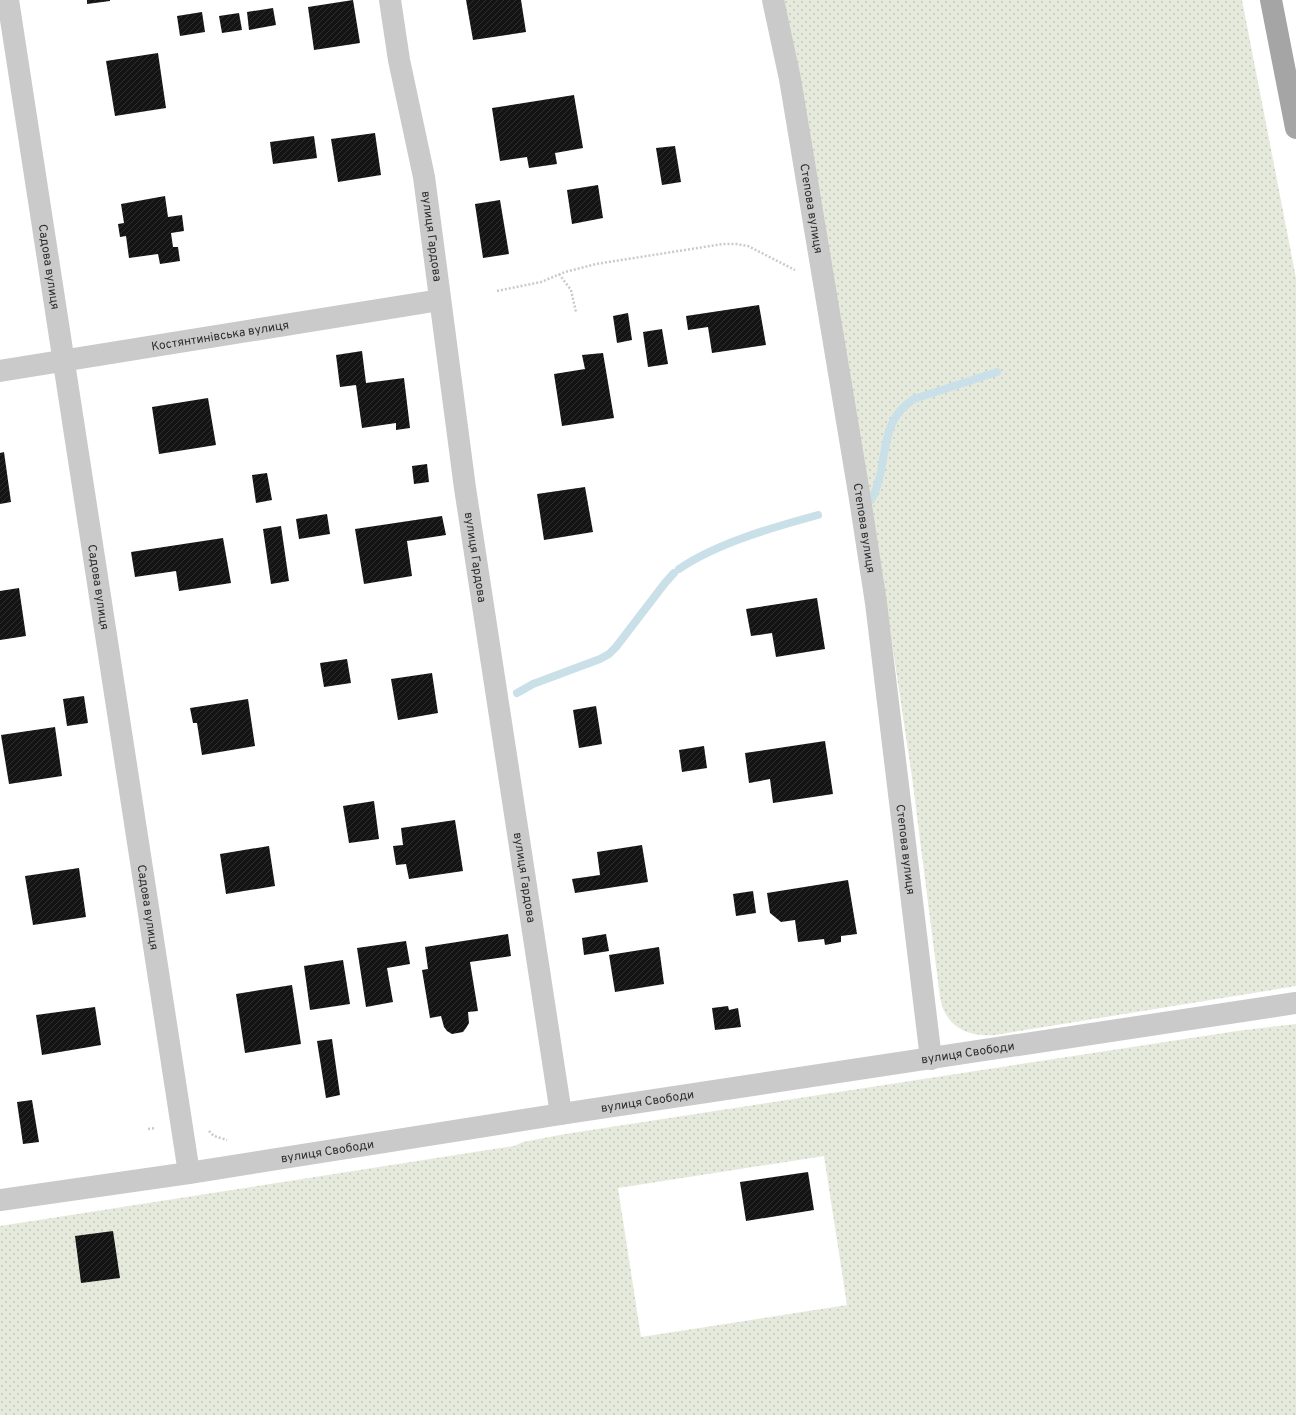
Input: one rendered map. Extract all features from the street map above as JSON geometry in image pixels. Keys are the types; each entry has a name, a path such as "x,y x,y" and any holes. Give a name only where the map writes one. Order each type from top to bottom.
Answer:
{"main road":[{"path":"1271,0 1296,128"}],"street":[{"name":"Садова вулиця","path":"8,0 189,1173"},
{"name":"вулиця Гардова","path":"390,0 399,60 424,177 465,488 561,1114"},
{"name":"Степова вулиця","path":"773,0 790,79 859,492 876,603 932,1059"},
{"name":"Костянтинівська вулиця","path":"0,371 440,300"},
{"name":"вулиця Свободи","path":"0,1200 189,1173 561,1114 1296,1003"}],"path":[{"path":"498,291 541,282 560,274 596,264 705,246 736,244 748,246 794,269 810,271 822,269"},
{"path":"560,274 570,290 576,312"}],"shaded area":[{"path":"781,0 1242,0 1296,278 1296,986 995,1035 967,1032 952,1023 947,1016 940,997 912,777 885,596"},
{"path":"1296,1024 1296,1415 0,1415 0,1226 514,1146 523,1142 565,1134 1237,1031","holes":["824,1156 847,1305 641,1337 618,1188"]}],"building":[{"path":"87,0 110,0 110,1 87,4"},
{"path":"353,0 360,43 314,50 308,7"},
{"path":"466,0 521,0 526,32 473,40"},
{"path":"273,8 276,25 249,30 247,12"},
{"path":"202,12 205,32 180,36 177,16"},
{"path":"239,13 242,30 222,33 219,16"},
{"path":"158,53 166,108 115,116 106,61"},
{"path":"574,95 583,148 555,153 557,164 529,168 527,157 500,161 492,108"},
{"path":"375,133 381,175 338,182 331,139"},
{"path":"314,136 317,158 273,164 270,142"},
{"path":"675,146 681,182 662,185 656,148"},
{"path":"598,185 603,218 572,224 567,190"},
{"path":"165,196 168,217 182,215 184,231 171,233 173,247 178,247 180,261 160,264 158,254 129,258 126,236 120,237 118,224 124,223 121,204"},
{"path":"500,200 509,254 483,258 475,204"},
{"path":"759,305 766,345 712,353 708,327 688,330 686,316"},
{"path":"628,313 632,340 617,343 613,316"},
{"path":"662,329 668,364 648,367 643,332"},
{"path":"362,351 366,383 404,378 410,428 396,430 396,423 362,428 356,385 340,387 336,355"},
{"path":"603,353 614,418 562,426 554,374 585,369 582,355"},
{"path":"208,398 216,445 159,454 152,407"},
{"path":"4,452 11,502 0,504 0,453"},
{"path":"427,464 429,482 414,484 412,466"},
{"path":"267,473 272,500 256,503 252,475"},
{"path":"585,487 593,532 544,540 537,494"},
{"path":"327,514 330,534 299,539 296,519"},
{"path":"442,516 446,535 407,541 412,576 364,584 355,529"},
{"path":"281,526 289,581 271,584 263,529"},
{"path":"223,538 231,583 179,591 176,571 135,577 131,552"},
{"path":"19,588 26,636 0,640 0,591"},
{"path":"817,598 825,649 776,657 772,633 751,636 746,609"},
{"path":"347,659 351,683 324,687 320,663"},
{"path":"432,673 438,713 398,720 391,679"},
{"path":"84,696 88,723 67,726 63,699"},
{"path":"248,699 255,746 202,755 197,723 193,723 190,708"},
{"path":"596,706 602,744 579,748 573,710"},
{"path":"55,727 62,776 9,784 1,735"},
{"path":"825,741 833,794 773,803 770,779 749,783 745,753"},
{"path":"704,746 707,768 682,772 679,750"},
{"path":"374,801 379,839 349,843 343,806"},
{"path":"455,820 463,871 409,879 406,864 396,865 393,846 403,845 401,828"},
{"path":"642,845 648,882 575,893 572,879 600,875 597,852"},
{"path":"269,846 275,886 226,894 220,854"},
{"path":"79,868 86,917 33,925 25,876"},
{"path":"848,880 857,934 841,936 841,942 825,945 824,939 798,942 795,920 781,922 770,913 767,893"},
{"path":"753,891 756,913 736,916 733,894"},
{"path":"508,934 511,956 470,962 478,1011 468,1012 469,1023 463,1032 452,1034 447,1031 444,1027 441,1016 430,1018 422,970 428,969 425,947"},
{"path":"606,934 609,951 584,955 582,938"},
{"path":"406,941 410,964 387,968 393,1002 366,1007 357,948"},
{"path":"659,947 664,984 615,992 609,955"},
{"path":"343,960 350,1004 310,1010 304,966"},
{"path":"292,985 301,1044 245,1053 236,994"},
{"path":"728,1006 729,1010 738,1008 741,1027 715,1030 712,1008"},
{"path":"95,1007 101,1045 42,1055 36,1015"},
{"path":"332,1039 340,1095 326,1098 317,1041"},
{"path":"32,1100 39,1142 23,1144 17,1102"},
{"path":"808,1172 814,1210 746,1221 740,1182"},
{"path":"113,1231 120,1278 81,1283 75,1236"}],"waterway":[{"path":"871,500 877,487 889,432 894,420 902,409 914,399 997,372"},
{"path":"679,569 711,551 746,537 818,515"},
{"path":"517,693 533,684 600,659 609,654 674,573"}]}
